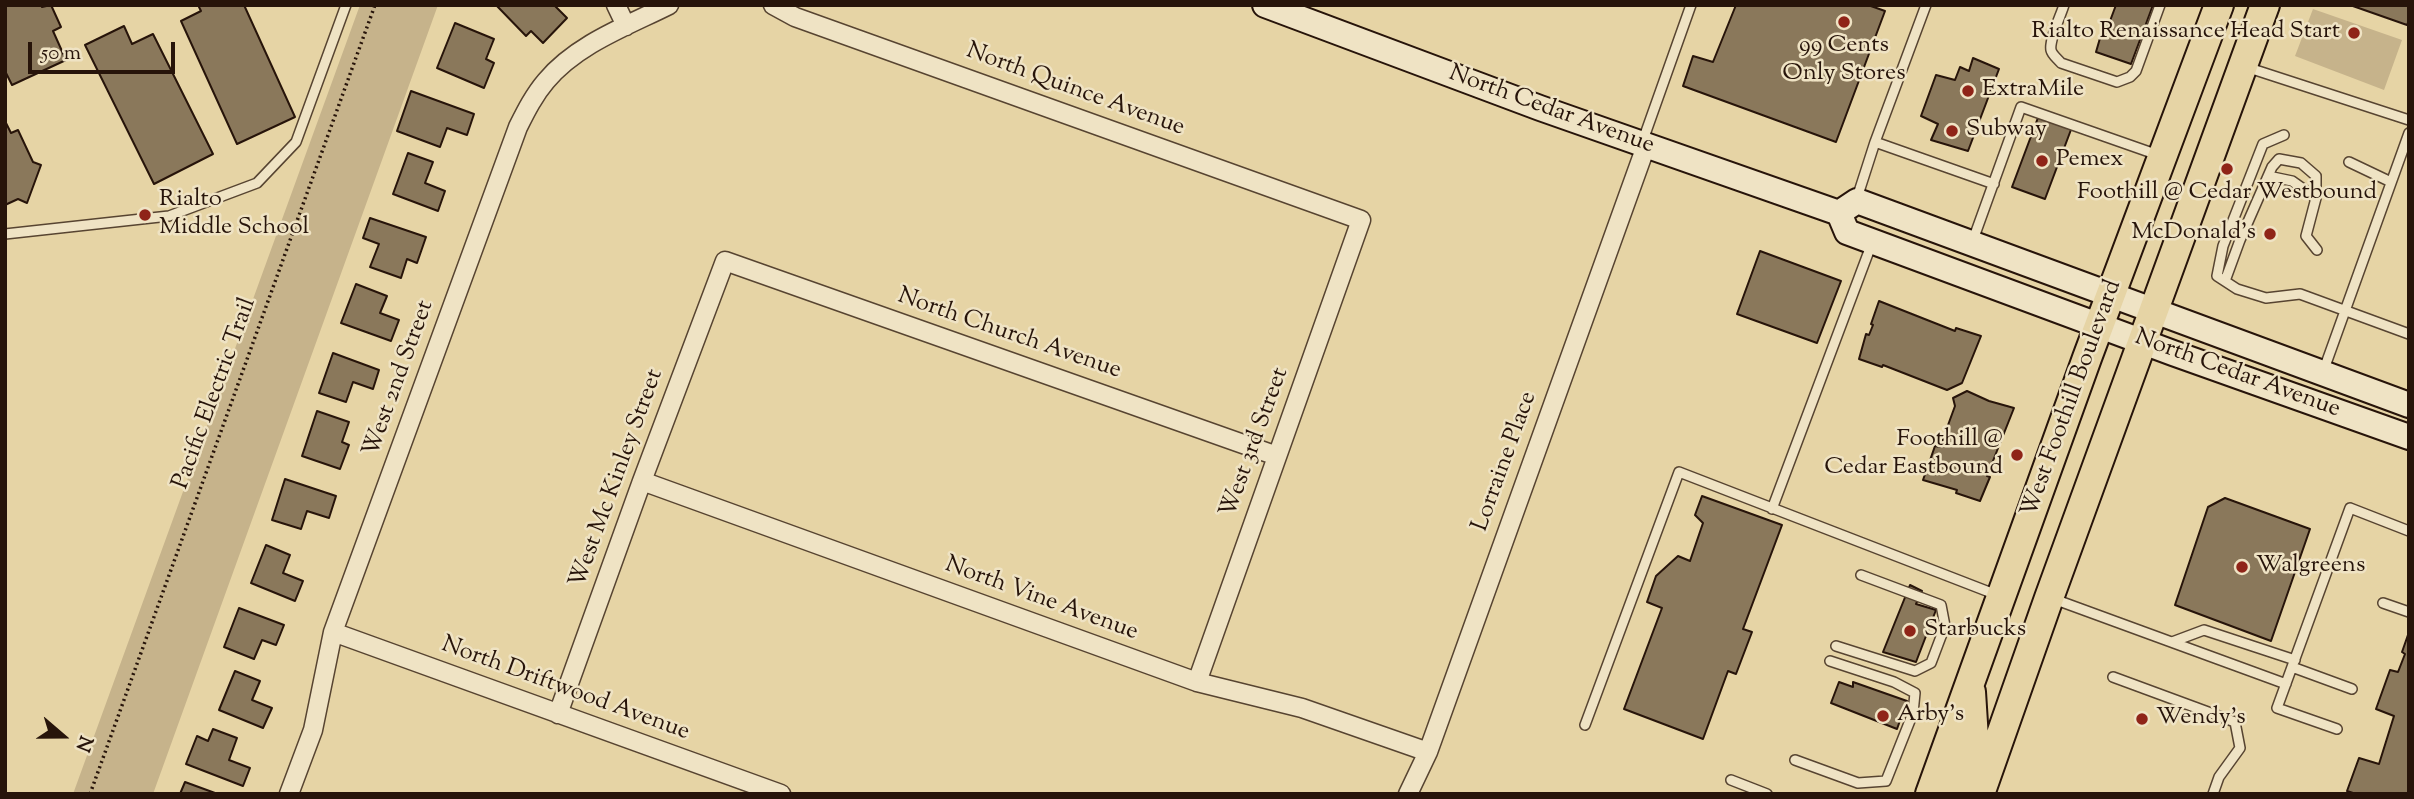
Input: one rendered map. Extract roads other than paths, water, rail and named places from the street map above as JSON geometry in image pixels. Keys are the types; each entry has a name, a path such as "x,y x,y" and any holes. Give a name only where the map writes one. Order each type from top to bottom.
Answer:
{"main road":[{"name":"North Cedar Avenue","path":"1265,5 1644,145 1972,243 2409,405"},
{"name":"West Foothill Boulevard","path":"1930,794 2219,5"},
{"name":"West Foothill Boulevard","path":"1980,794 2265,5"},
{"name":"North Cedar Avenue","path":"1848,207 1847,232 2409,437"},
{"path":"1954,794 1974,739 1970,682"}],"street":[{"path":"615,5 625,26"},
{"name":"West 2nd Street","path":"289,794 313,730 333,632 518,127 530,103 547,80 586,47 669,5"},
{"name":"North Quince Avenue","path":"773,5 795,17 1361,220"},
{"name":"Lorraine Place","path":"1408,794 1428,752 1644,145"},
{"name":"West 3rd Street","path":"1197,682 1361,220"},
{"name":"North Church Avenue","path":"725,261 1277,456"},
{"name":"West Mc Kinley Street","path":"558,714 725,261"},
{"name":"North Vine Avenue","path":"642,481 1197,682 1302,708 1428,752"},
{"name":"North Driftwood Avenue","path":"333,632 780,794"}],"lane":[{"path":"5,234 169,216 257,183 296,142 346,5"},
{"path":"1644,145 1691,5"},
{"path":"1848,207 1926,5"},
{"path":"2064,5 2051,43 2054,57 2062,63 2117,82 2122,82 2136,71 2160,5"},
{"path":"2244,66 2409,120"},
{"path":"1972,243 2021,107 2163,157"},
{"path":"2322,373 2409,133"},
{"path":"2284,135 2263,144 2223,246 2217,276 2237,289 2270,299 2300,294 2409,334"},
{"path":"1875,142 1994,184"},
{"path":"2225,281 2268,176 2279,159 2301,163 2316,176 2316,198 2306,236 2317,250"},
{"path":"2348,162 2391,182"},
{"path":"2268,176 2292,181 2316,198"},
{"path":"1772,509 1872,241"},
{"path":"1585,725 1679,472 2001,596"},
{"path":"2337,729 2277,708 2350,508 2409,531"},
{"path":"1836,646 1915,671 1931,663 1945,626 1941,605 1861,575"},
{"path":"2049,598 2286,684"},
{"path":"2383,603 2409,612"},
{"path":"2172,642 2204,630 2351,689"},
{"path":"1795,760 1858,783 1886,781 1913,713 1915,693 1894,682 1830,661"},
{"path":"2113,677 2235,722 2240,748 2219,777 2213,794"},
{"path":"1731,780 1767,794"}],"place":[{"name":"99 Cents Only Stores","path":"1844,22"},
{"name":"Rialto Renaissance Head Start","path":"2354,33"},
{"name":"ExtraMile","path":"1968,91"},
{"name":"Subway","path":"1952,131"},
{"name":"Pemex","path":"2042,161"},
{"name":"Foothill @ Cedar Westbound","path":"2227,169"},
{"name":"Rialto Middle School","path":"145,215"},
{"name":"McDonald's","path":"2270,234"},
{"name":"Foothill @ Cedar Eastbound","path":"2017,455"},
{"name":"Walgreens","path":"2242,567"},
{"name":"Starbucks","path":"1910,631"},
{"name":"Arby's","path":"1883,716"},
{"name":"Wendy's","path":"2142,719"}]}
